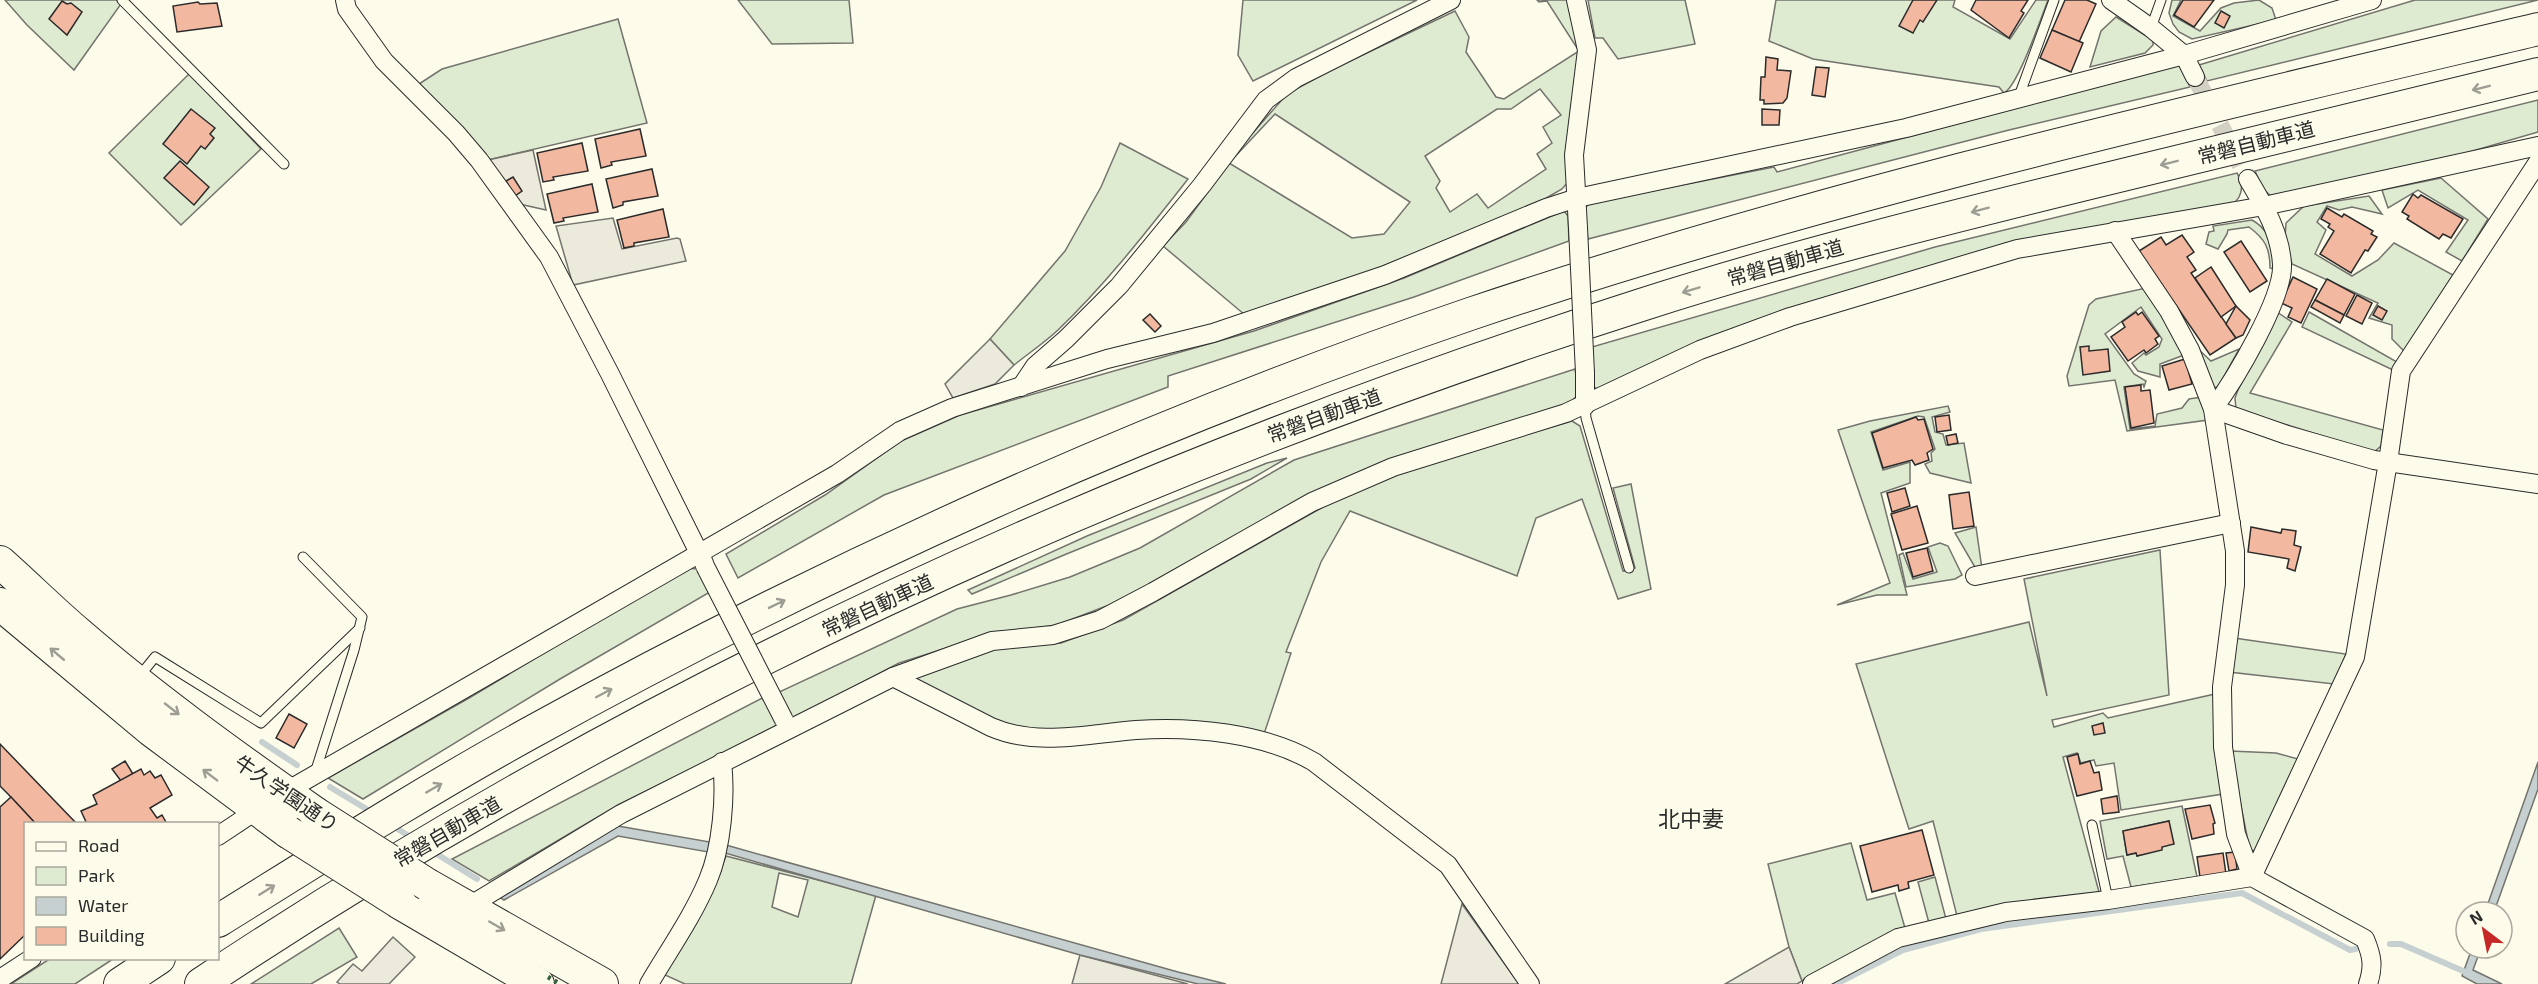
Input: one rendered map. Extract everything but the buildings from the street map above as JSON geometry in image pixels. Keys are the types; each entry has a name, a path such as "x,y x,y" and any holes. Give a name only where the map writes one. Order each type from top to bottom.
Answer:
{"highway":[{"path":"219,920 409,802 530,733 684,651 843,572 1026,488 1271,387 1479,312 1636,260 1798,213 1977,164 2538,29"},
{"name":"常磐自動車道","path":"201,984 429,840 708,687 866,610 1055,523 1280,431 1508,348 1647,303 1808,255 1988,208 2538,74"},
{"name":"牛久学園通り","path":"0,562 78,633 232,755 315,813 428,885 602,984"},
{"name":"牛久学園通り","path":"0,604 152,730 288,832 400,903 538,984"},
{"path":"120,984 156,960"}],"street":[{"path":"345,0 347,9 384,61 464,142 549,257 787,724"},
{"path":"1021,387 1035,366 1066,339 1119,286 1202,185 1266,100 1296,78 1451,0"},
{"path":"1576,0 1587,50 1574,155 1585,406"},
{"path":"2112,0 2151,28 2184,56 2195,77"},
{"path":"285,792 315,773 702,559 837,474 900,431 952,408 1107,359 1213,333 1318,298 1385,275 1546,208 1577,198 1906,128 2184,56 2372,0"},
{"path":"466,908 621,814 722,762 787,724 893,677 993,641 1053,635 1100,620 1312,502 1393,467 1585,406 1700,351 1790,317 2017,249 2264,206 2538,146"},
{"path":"2252,877 2355,657 2401,371 2538,162"},
{"path":"2213,409 2240,369 2279,286 2282,267 2279,242 2264,206 2248,179"},
{"path":"2115,231 2169,311 2190,350 2213,409 2235,551 2235,585 2222,687 2223,747 2236,834 2252,877"},
{"path":"2213,409 2287,435 2374,460 2538,484"},
{"path":"1975,576 2231,523"},
{"path":"893,677 1006,734 1027,738 1054,739 1168,728 1249,738 1299,753 1314,762 1448,865 1530,984"},
{"path":"649,984 708,880 718,850 724,781 722,762"},
{"path":"219,835 257,810"},
{"path":"1812,984 1898,938 2006,912 2108,900 2252,877 2365,939 2373,957 2373,970 2368,984"},
{"path":"0,980 29,960"}],"lane":[{"path":"122,0 284,164"},
{"path":"2018,99 2054,0"},
{"path":"2151,28 2161,0"},
{"path":"1585,406 1586,418 1629,568"},
{"path":"303,557 362,617 315,773"},
{"path":"136,680 155,657 261,723 360,628"},
{"path":"2092,825 2108,900"}],"green space":[{"path":"5,0 116,0 121,4 74,70 27,25"},
{"path":"738,0 849,0 853,43 772,44"},
{"path":"1243,0 1417,0 1253,81 1238,55"},
{"path":"1537,0 1569,0 1579,51 1547,1"},
{"path":"1588,0 1685,0 1695,44 1618,59 1603,38 1595,38"},
{"path":"1776,0 1955,0 1953,7 2010,39 2036,0 2048,0 2016,78 2004,93 1999,87 1813,59 1769,41"},
{"path":"2172,0 2181,0 2173,16 2200,31 2221,8 2234,3 2259,0 2272,8 2276,20 2192,39 2179,32 2173,24 2169,13"},
{"path":"2415,0 2538,0 2207,81 2199,65"},
{"path":"1455,11 1469,37 1466,52 1496,97 1504,99 1579,51 1568,182 1562,189 1543,200 1376,269 1245,315 1163,246 1186,222 1229,163 1352,238 1384,234 1410,202 1275,114 1230,162 1287,94 1331,70","holes":["1540,89 1561,115 1543,127 1552,143 1537,154 1546,169 1488,208 1477,194 1450,212 1436,188 1440,181 1425,156 1497,109 1511,109"]},
{"path":"2116,17 2153,40 2153,45 2145,53 2090,67 2101,31"},
{"path":"618,19 647,123 488,160 419,84 442,69"},
{"path":"2180,64 2190,87 2005,131 1588,239 1584,209 1590,203 1774,167 1777,172"},
{"path":"190,73 261,149 181,225 109,153"},
{"path":"2538,100 2538,132 2428,164 2271,196 2263,189 2255,171"},
{"path":"1120,143 1188,179 1126,257 1093,294 1058,330 1014,365 990,339 1065,251 1101,187"},
{"path":"2237,173 2241,182 2241,190 2232,205 2014,242 1598,390 1592,385 1592,347 1935,247"},
{"path":"2441,178 2488,219 2462,261 2446,252 2468,220 2418,190 2388,208 2382,190"},
{"path":"2369,196 2382,214 2352,207 2339,210 2327,206 2317,222 2326,230 2315,254 2352,276 2378,260 2394,243 2453,275 2405,352 2392,339 2392,325 2369,318 2378,303 2292,264 2285,238 2286,223 2304,206"},
{"path":"1564,211 1568,216 1569,241 1414,297 1168,376 1168,387 884,495 738,578 726,554 825,495 901,441 960,415 1254,331 1404,278"},
{"path":"2252,220 2263,229 2270,241 2274,254 2274,269 2270,268 2266,244 2249,227 2228,230 2218,249 2206,244 2209,232 2214,231 2213,226"},
{"path":"2146,288 2184,355 2160,364 2160,377 2138,371 2132,363 2144,353 2146,355 2159,347 2162,339 2141,307 2105,334 2134,374 2146,381 2144,387 2143,384 2124,387 2130,429 2155,426 2157,414 2182,408 2189,399 2202,397 2208,420 2127,431 2115,380 2069,386 2067,376 2089,305 2096,299"},
{"path":"2277,312 2292,322 2250,393 2383,430 2381,446 2374,452 2236,409 2235,398 2238,390"},
{"path":"2309,312 2397,362 2393,370 2302,327"},
{"path":"2196,347 2211,361 2239,349 2218,387 2212,388"},
{"path":"1575,369 1579,394 1566,406 1383,464 1109,605 1057,625 991,634 899,663 794,719 787,714 777,693 957,609 1070,577 1140,548 1294,460"},
{"path":"1948,406 1950,412 1932,417 1935,432 1943,434 1946,445 1964,443 1971,483 1930,473 1925,464 1932,461 1931,453 1935,449 1924,417 1918,416 1871,432 1883,470 1910,462 1910,483 1881,493 1907,595 1877,595 1837,605 1890,583 1838,430 1870,421"},
{"path":"1572,421 1580,426 1623,571 1635,568 1613,488 1631,484 1651,589 1618,599 1582,499 1536,518 1517,576 1350,511 1321,562 1286,652 1291,653 1264,734 1085,728 1034,730 1007,726 914,679 914,676 998,648 1061,643 1123,620 1332,502 1391,475"},
{"path":"1287,458 1251,479 972,594 968,590 1087,536 1267,463"},
{"path":"1976,527 1982,569 1976,569 1955,533"},
{"path":"1940,543 1948,546 1962,575 1955,579 1906,587 1899,555 1903,553 1913,579 1937,572 1928,547"},
{"path":"2160,550 2169,695 2052,720 2054,727 2103,713 2108,718 2215,694 2223,794 2121,810 2114,763 2096,766 2094,760 2081,763 2077,753 2063,757 2099,892 1957,916 1933,821 1909,829 1856,664 2029,622 2047,696 2024,579"},
{"path":"687,568 697,569 710,592 560,679 363,799 328,778 469,698"},
{"path":"2234,638 2346,654 2334,684 2229,672"},
{"path":"766,696 777,724 772,729 618,805 489,881 452,859"},
{"path":"2230,751 2276,753 2298,759 2256,850 2250,851"},
{"path":"2182,806 2197,877 2131,887 2123,856 2107,859 2100,821","holes":["2169,821 2162,847 2137,856 2136,853 2127,855 2123,831"]},
{"path":"1851,843 1867,900 1895,893 1905,928 1888,933 1802,981 1789,947 1768,864"},
{"path":"726,856 876,895 851,984 685,984 665,975 720,872","holes":["779,873 808,880 798,917 772,907"]},
{"path":"1935,877 1946,919 1929,923 1918,882"},
{"path":"339,928 357,957 311,984 251,984"},
{"path":"48,960 111,960 75,984 11,984"}],"shaded area":[{"path":"533,150 546,210 515,203 488,160"},
{"path":"613,218 622,249 677,238 680,239 686,261 573,285 556,226"},
{"path":"990,339 1014,365 995,384 953,398 945,384"},
{"path":"1462,904 1519,984 1441,984"},
{"path":"393,937 415,957 389,984 340,984 337,982 353,964 362,971"},
{"path":"1789,947 1802,981 1797,984 1725,984"},
{"path":"1080,955 1188,984 1072,984"}],"water":[{"path":"2538,762 2538,789 2498,900 2489,900"},
{"path":"618,826 710,842 708,852 618,836 504,900 498,896"},
{"path":"726,845 1226,984 1198,984 1080,955 725,853"},
{"path":"2468,960 2477,960 2473,970 2502,984 2477,984 2462,976"}],"waterway":[{"path":"262,742 297,765"},
{"path":"330,787 373,813"},
{"path":"392,825 413,839"},
{"path":"432,851 477,879"},
{"path":"1836,984 1903,950 1981,929 2242,893 2350,950 2356,949"},
{"path":"2390,944 2401,944 2470,974"}],"tunnel":[{"path":"2195,77 2248,179"}],"hedge":[{"path":"548,977 560,984"}],"district":[{"name":"北中妻","path":"1691,818"}]}
